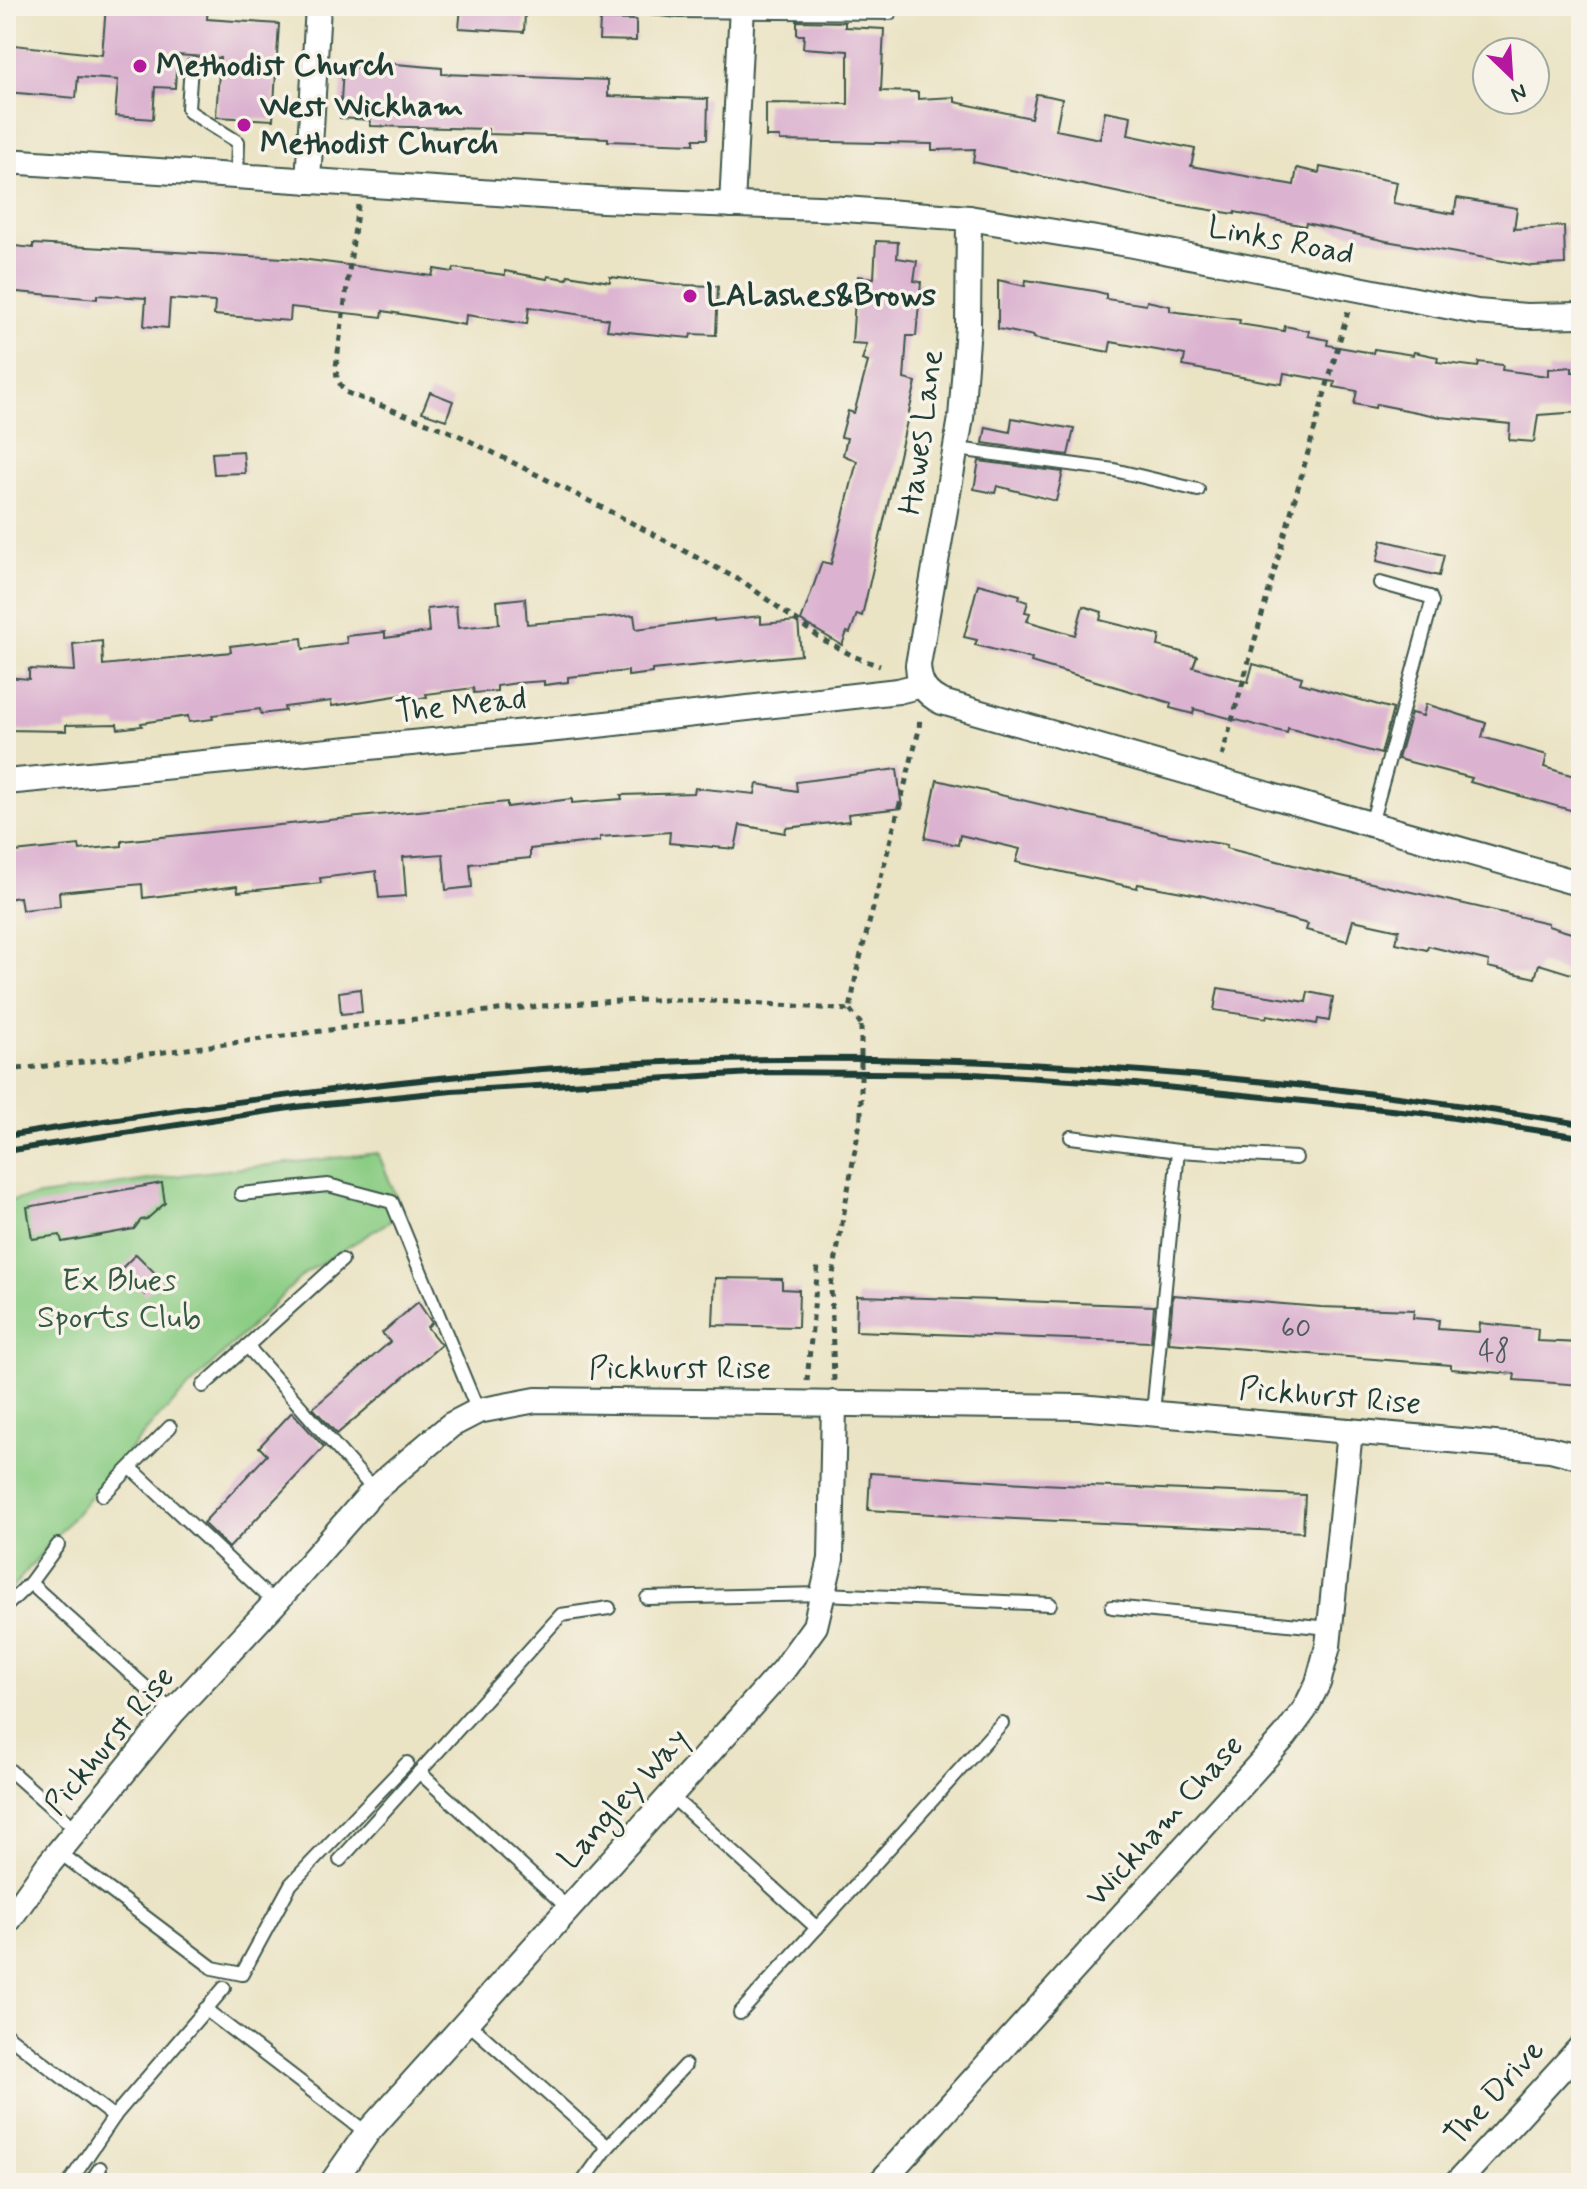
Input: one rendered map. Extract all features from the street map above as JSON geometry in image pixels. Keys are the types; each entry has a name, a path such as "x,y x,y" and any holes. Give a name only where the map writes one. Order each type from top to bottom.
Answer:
{"street":[{"path":"308,181 318,6"},
{"path":"732,205 742,8"},
{"path":"6,161 626,202 908,212 969,218"},
{"name":"Hawes Lane","path":"910,688 918,665 957,449 968,327 969,218"},
{"name":"Links Road","path":"969,218 1054,230 1477,312 1526,316 1581,315"},
{"path":"910,688 926,692 942,702 1581,884"},
{"name":"The Mead","path":"6,782 575,727 910,688"},
{"name":"Pickhurst Rise","path":"6,1924 59,1852 173,1712 275,1603 374,1490 451,1425 478,1411 536,1400 1080,1407 1550,1449 1581,1457"},
{"name":"Langley Way","path":"332,2183 367,2133 783,1670 815,1626 831,1559 834,1403"},
{"name":"Wickham Chase","path":"880,2183 1285,1736 1305,1709 1318,1683 1330,1628 1350,1431"},
{"name":"The Drive","path":"1457,2183 1581,2047"}],"lane":[{"path":"630,6 680,11 742,8 890,13"},
{"path":"191,66 188,108 238,142 237,177"},
{"path":"957,449 1114,470 1198,490"},
{"path":"1371,824 1432,602 1430,597 1380,583"},
{"path":"1071,1137 1178,1151 1296,1158"},
{"path":"1153,1413 1178,1151"},
{"path":"241,1194 328,1185 392,1202 478,1411"},
{"path":"203,1386 342,1260"},
{"path":"247,1346 374,1490"},
{"path":"103,1495 170,1427"},
{"path":"131,1468 275,1603"},
{"path":"6,1606 30,1583 58,1545"},
{"path":"30,1583 173,1712"},
{"path":"647,1598 824,1594 1050,1604"},
{"path":"1112,1607 1330,1628"},
{"path":"340,1860 561,1615 609,1608"},
{"path":"740,2013 1002,1723"},
{"path":"59,1852 213,1968 242,1974 291,1884 407,1763"},
{"path":"6,1767 77,1830"},
{"path":"419,1772 569,1909"},
{"path":"670,1795 817,1928"},
{"path":"69,2183 114,2117 224,1988"},
{"path":"205,2009 367,2133"},
{"path":"467,2022 608,2147"},
{"path":"6,2034 114,2117"},
{"path":"582,2183 608,2147 685,2065"},
{"path":"90,2183 100,2168"}],"path":[{"path":"360,185 336,367 337,379 345,392 456,434 678,547 745,583 820,638 855,657 890,670 910,688 919,730 857,970 850,1010 861,1024 861,1116 831,1286 834,1403"},
{"path":"1215,780 1354,287"},
{"path":"6,1070 344,1028 621,1001 697,1001 850,1010"},
{"path":"805,1402 818,1265"}],"green space":[{"name":"Ex Blues Sports Club","path":"378,1153 403,1213 304,1274 154,1422 6,1595 6,1201 189,1174"}],"building":[{"path":"106,6 208,6 207,19 279,24 273,120 216,117 220,58 177,55 175,88 155,87 153,119 115,116 118,80 78,77 76,98 6,92 6,44 102,55"},
{"path":"461,7 525,14 524,32 459,28"},
{"path":"600,19 636,20 636,41 599,40"},
{"path":"797,21 845,22 845,27 884,29 881,91 918,92 918,99 955,97 955,102 1031,118 1036,94 1049,96 1062,99 1056,130 1100,139 1105,111 1131,116 1128,135 1195,149 1191,166 1294,185 1297,168 1319,173 1320,167 1397,182 1393,203 1454,214 1457,198 1517,208 1514,229 1564,226 1565,264 1532,266 1386,241 1306,223 1305,226 1168,203 973,162 975,149 932,150 932,144 780,141 780,137 766,137 766,103 848,104 848,51 803,48 804,35 797,35"},
{"path":"384,63 442,68 442,74 608,80 608,96 708,99 707,139 694,139 694,144 608,141 608,138 488,134 488,129 370,126 370,120 340,118 343,67 384,69"},
{"path":"876,241 898,242 897,258 917,261 914,281 921,282 916,336 907,336 904,379 916,382 862,616 857,614 842,645 801,621 822,562 831,564 857,461 843,455 847,438 841,437 848,411 854,413 868,362 862,360 867,344 852,343 858,276 874,278"},
{"path":"33,244 301,259 432,276 434,269 453,272 454,268 505,275 505,271 547,279 548,276 567,279 568,275 610,282 610,277 677,285 718,286 716,335 691,334 690,338 607,330 609,319 529,307 527,324 466,315 465,325 383,311 382,317 291,307 290,321 214,315 215,302 170,299 168,328 144,326 146,298 97,295 97,299 6,291 6,245 33,248"},
{"path":"998,280 1025,286 1026,280 1094,291 1106,294 1106,299 1146,305 1147,301 1170,306 1170,311 1240,320 1239,324 1284,331 1285,326 1309,331 1308,336 1328,340 1327,345 1373,353 1374,349 1413,355 1414,352 1438,357 1437,362 1478,367 1479,362 1503,365 1502,370 1548,376 1548,369 1572,367 1572,372 1581,372 1581,412 1538,415 1534,442 1509,440 1510,424 1441,417 1376,404 1375,408 1354,404 1357,391 1334,387 1335,382 1284,373 1282,384 1268,382 1183,366 1185,355 1111,342 1109,352 1033,338 998,329"},
{"path":"430,392 453,401 446,420 422,412"},
{"path":"1012,418 1074,429 1068,455 983,443 986,427 1010,432"},
{"path":"243,451 245,473 214,474 212,453"},
{"path":"979,461 1063,472 1056,501 997,486 995,493 974,489"},
{"path":"1382,540 1444,555 1439,576 1377,561"},
{"path":"978,584 1020,595 1019,599 1028,602 1025,612 1030,613 1027,621 1075,635 1083,606 1102,612 1100,620 1160,635 1158,646 1197,656 1193,667 1248,682 1253,664 1302,677 1300,683 1393,709 1381,754 1288,728 1287,733 1194,709 1193,714 1170,708 1171,703 1031,662 1032,659 975,645 977,640 964,637"},
{"path":"525,598 527,624 634,615 636,629 761,616 761,624 798,621 801,655 652,670 652,673 628,676 628,671 568,677 568,682 544,685 544,681 517,683 497,686 497,691 474,693 473,688 426,694 427,697 415,699 403,700 402,695 332,706 331,701 284,707 285,711 261,714 260,709 212,715 213,719 189,722 188,716 118,729 117,724 66,725 66,731 6,730 6,677 29,679 29,669 75,671 73,644 102,641 103,665 231,652 230,646 302,638 303,649 347,643 346,636 385,632 385,638 429,632 427,609 456,606 458,628 499,624 497,601"},
{"path":"1426,704 1486,723 1482,737 1547,755 1544,767 1581,778 1581,813 1470,782 1472,778 1398,759 1411,713 1423,716"},
{"path":"897,769 902,808 848,814 849,821 786,828 785,833 740,825 735,849 669,843 670,832 600,837 600,841 530,849 530,858 470,864 472,887 446,890 443,854 403,857 406,896 379,898 376,871 320,878 321,883 238,892 237,886 143,898 142,884 59,892 60,906 22,910 20,897 6,899 6,853 79,845 80,850 122,846 122,841 507,802 507,807 572,799 572,803 622,799 621,795 694,793 695,788 755,794 757,784 797,791 796,782"},
{"path":"937,780 1170,835 1227,845 1226,848 1301,867 1548,923 1548,926 1581,936 1581,977 1539,964 1535,978 1488,967 1489,961 1428,946 1427,950 1396,943 1399,930 1353,920 1347,941 1306,930 1308,924 1204,896 1138,884 1137,888 1016,862 1020,849 960,835 958,845 925,838"},
{"path":"1218,988 1306,1002 1308,992 1333,997 1329,1021 1318,1019 1317,1024 1214,1010"},
{"path":"360,989 362,1012 341,1014 339,992"},
{"path":"162,1183 165,1203 134,1229 62,1242 60,1235 32,1239 27,1207"},
{"path":"136,1254 161,1279 145,1295 120,1270"},
{"path":"715,1278 782,1279 782,1289 799,1290 798,1327 713,1325"},
{"path":"1173,1295 1321,1307 1414,1310 1413,1318 1439,1320 1438,1329 1479,1332 1480,1323 1538,1329 1537,1341 1581,1343 1581,1385 1514,1380 1515,1374 1451,1369 1451,1365 1169,1343"},
{"path":"857,1296 1154,1306 1151,1342 856,1331"},
{"path":"418,1302 432,1323 427,1327 441,1345 337,1434 313,1408 390,1342 382,1333"},
{"path":"292,1412 324,1447 229,1548 203,1523 267,1455 259,1447"},
{"path":"870,1473 1305,1495 1303,1532 868,1510"}],"railway":[{"path":"6,1136 260,1099 430,1079 600,1065 798,1059 911,1060 1135,1070 1358,1092 1581,1124"},
{"path":"6,1151 296,1107 452,1091 769,1072 973,1074 1135,1084 1421,1113 1581,1137"}],"place":[{"name":"Methodist Church","path":"140,66"},
{"name":"West Wickham Methodist Church","path":"244,125"},
{"name":"LALashes&Brows","path":"690,296"}]}
